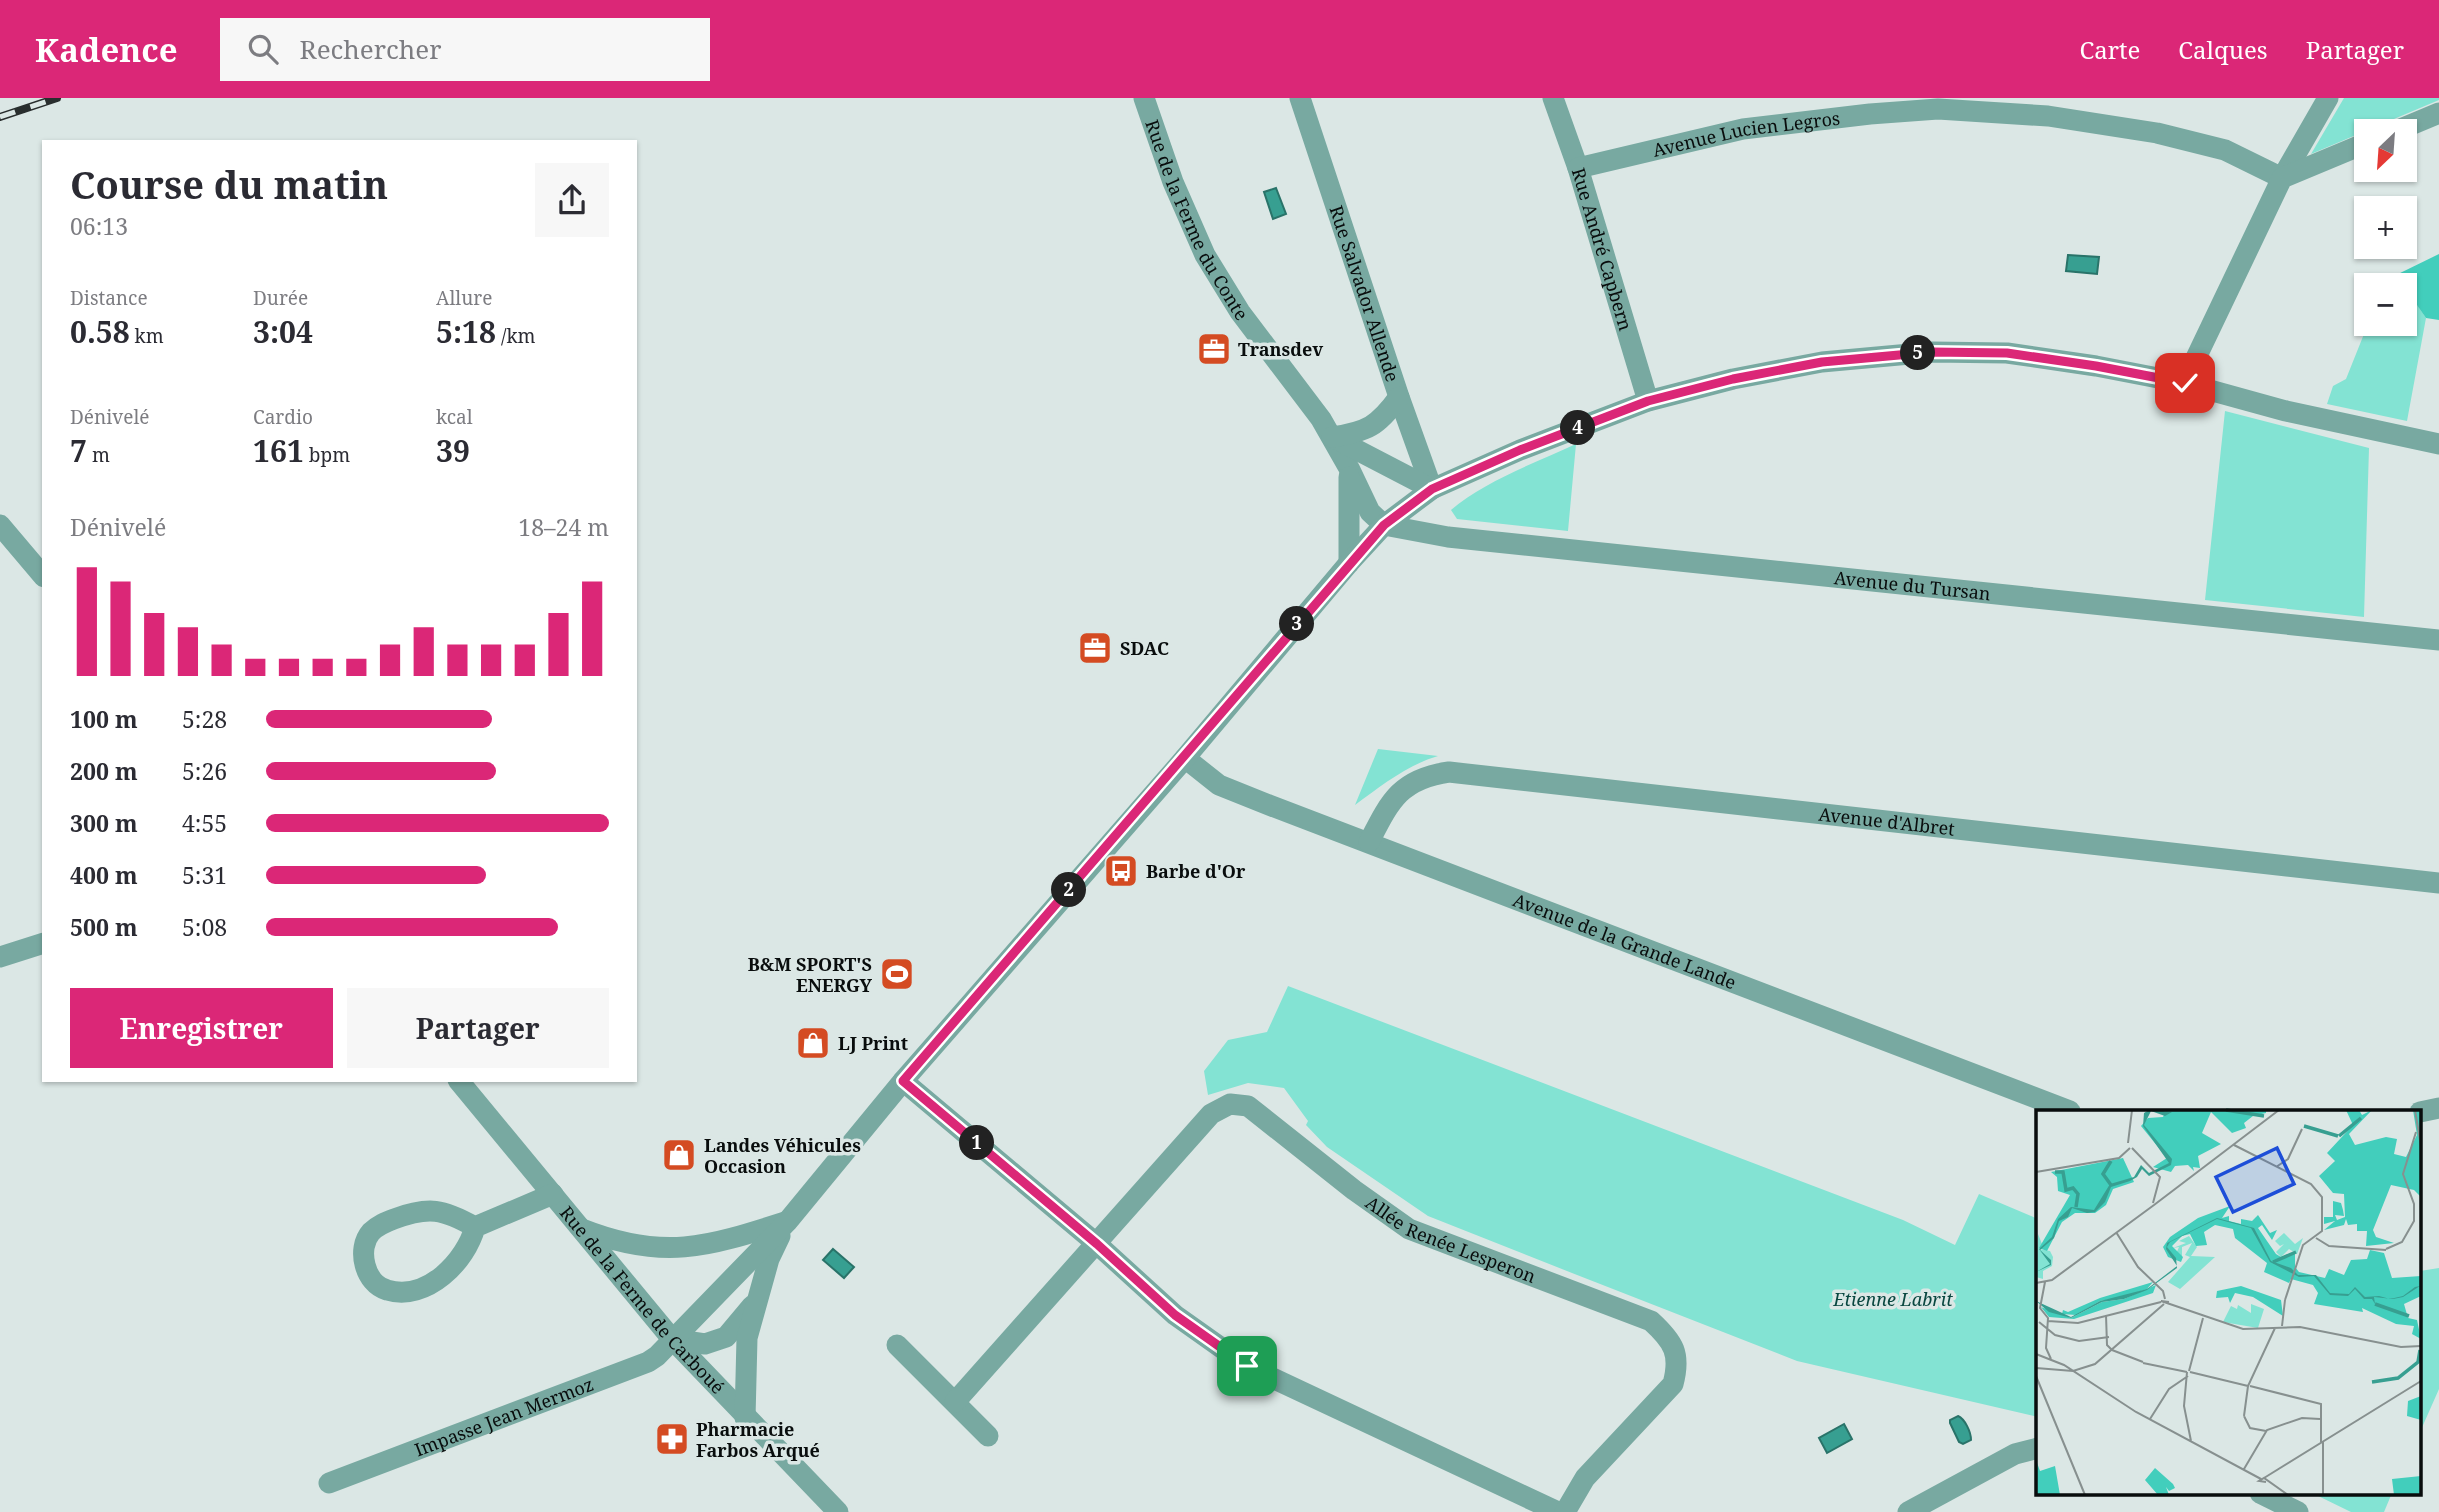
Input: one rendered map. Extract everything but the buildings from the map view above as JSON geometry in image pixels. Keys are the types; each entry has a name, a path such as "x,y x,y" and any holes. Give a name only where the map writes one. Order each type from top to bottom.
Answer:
{"street":[{"name":"Rue de la Ferme du Conte","path":"1144,98 1173,182 1205,255 1240,312 1321,419 1370,512 1384,525"},
{"name":"Rue Salvador Allende","path":"1300,98 1432,489"},
{"name":"Rue André Capbern","path":"1553,98 1578,168 1648,401"},
{"path":"2185,383 2282,178 2328,98"},
{"name":"Avenue Lucien Legros","path":"1578,168 1743,129 1938,109 2048,116 2147,131 2225,150 2282,178"},
{"path":"2417,122 2439,113"},
{"path":"2282,178 2354,149"},
{"path":"745,1418 747,1338 769,1259 788,1222 903,1081 1185,758 1349,563 1384,525 1432,489 1520,450 1648,401 1733,379 1822,362 1932,352 2007,353 2096,366 2185,383 2286,411 2439,444"},
{"path":"1332,438 1359,433 1374,425 1399,397"},
{"path":"1332,438 1432,489"},
{"name":"Rue de la Ferme du Conte","path":"1349,563 1350,470"},
{"path":"0,525 42,575"},
{"name":"Avenue du Tursan","path":"1384,525 1448,537 2439,640"},
{"name":"Avenue de la Grande Lande","path":"1185,758 1219,785 2067,1110"},
{"name":"Avenue d'Albret","path":"1369,842 1394,799 1410,783 1429,775 1449,772 2439,883"},
{"path":"0,957 42,944"},
{"path":"903,1081 1097,1244 1175,1315 1247,1366 1558,1512"},
{"name":"Rue de la Ferme de Carboué","path":"460,1082 672,1339 838,1512"},
{"name":"Allée Renée Lesperon","path":"955,1402 1211,1114 1230,1104 1248,1106 1354,1190 1409,1229 1651,1321 1665,1334 1674,1350 1678,1365 1673,1384 1584,1478 1565,1512"},
{"path":"475,1227 553,1194"},
{"path":"436,1210 451,1214 475,1227 471,1242 460,1259 430,1285 406,1291 386,1290 373,1281 365,1266 364,1248 369,1234 381,1224 414,1211 436,1210"},
{"path":"581,1228 629,1245 683,1248 730,1240 788,1222"},
{"name":"Impasse Jean Mermoz","path":"330,1483 648,1362 657,1356 788,1222"},
{"path":"672,1339 705,1344 726,1337 747,1315 759,1294"},
{"path":"897,1345 988,1436"},
{"path":"1908,1512 2015,1454 2036,1449"},
{"path":"2262,1494 2298,1512"}],"green space":[{"path":"2344,98 2439,98 2394,119 2354,119 2354,136 2311,154"},
{"path":"2417,305 2426,318 2407,421 2327,404 2333,386 2346,379 2363,336 2417,336"},
{"path":"2225,411 2369,448 2364,617 2205,600"},
{"path":"1576,444 1568,531 1457,519 1451,510 1494,482"},
{"path":"1378,749 1438,756 1405,770 1355,805"},
{"name":"Etienne Labrit","path":"1288,986 1903,1220 1955,1245 1979,1194 2036,1218 2036,1417 1797,1361 1428,1216 1327,1147 1306,1125 1308,1121 1284,1088 1248,1083 1208,1095 1204,1071 1228,1040 1267,1032"},
{"path":"2439,1268 2439,1389 2422,1427 2422,1271"},
{"path":"2314,1494 2392,1494 2384,1512 2351,1512"}],"shaded area":[{"path":"1276,188 1286,214 1273,219 1264,192"},
{"path":"2439,254 2439,320 2426,318 2417,305 2417,273 2400,273"},
{"path":"2068,255 2099,257 2097,274 2066,271"},
{"path":"833,1249 854,1267 844,1278 823,1260"},
{"path":"1958,1416 1965,1423 1971,1437 1971,1440 1963,1444 1959,1442 1950,1423 1950,1420"},
{"path":"1844,1424 1852,1439 1827,1453 1819,1438"}],"railway":[{"path":"0,117 57,98"}],"place":[{"name":"Transdev","path":"1214,349"},
{"name":"SDAC","path":"1095,648"},
{"name":"Barbe d'Or","path":"1121,871"},
{"name":"B&M SPORT'S ENERGY","path":"897,974"},
{"name":"LJ Print","path":"813,1043"},
{"name":"Landes Véhicules Occasion","path":"679,1155"},
{"name":"Pharmacie Farbos Arqué","path":"672,1439"}],"route":[{"path":"1247,1366 1175,1315 1097,1244 903,1081 1384,525 1432,489 1520,450 1648,401 1733,379 1822,362 1932,352 2007,353 2185,383"}]}
